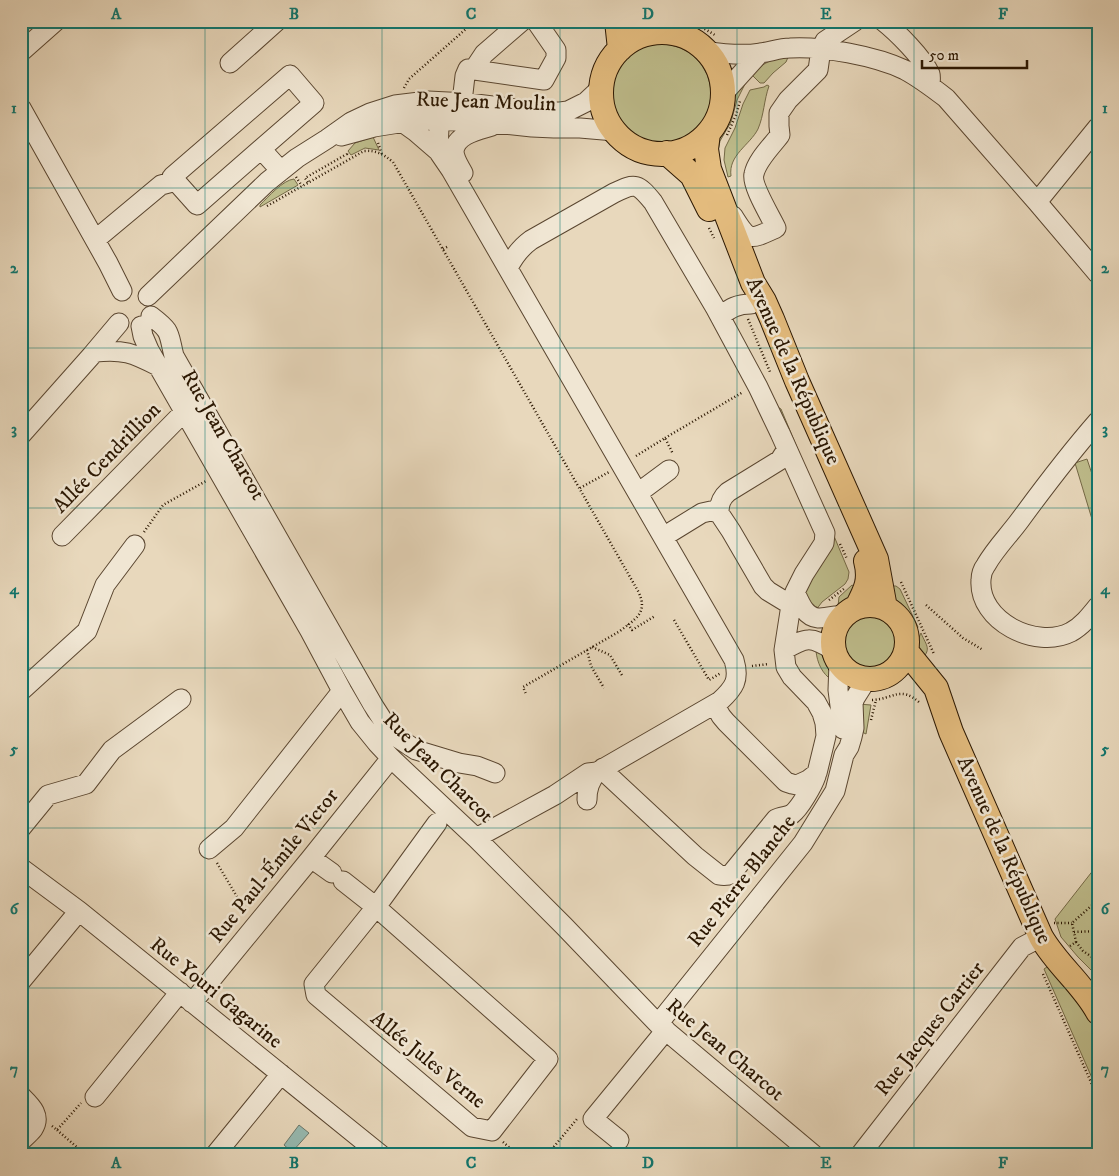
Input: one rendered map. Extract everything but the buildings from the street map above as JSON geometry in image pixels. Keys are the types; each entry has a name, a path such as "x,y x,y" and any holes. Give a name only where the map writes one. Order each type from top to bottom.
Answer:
{"main road":[{"path":"617,21 620,49"},
{"path":"648,27 683,36 698,44 714,60 722,82 732,95 715,123 717,134 702,138 690,147 675,152 654,153 627,142 615,131 605,114 602,101 605,73 611,60 620,49 648,27"},
{"name":"Avenue de la République","path":"717,134 706,149 708,169 753,283 764,301 876,559 885,608"},
{"name":"Avenue de la République","path":"667,153 692,175 751,304 763,324 866,562 868,572 864,594 843,603"},
{"path":"843,603 876,605 885,608 897,616 905,629 907,644 900,663 880,687 846,671 836,656 833,638 843,603"},
{"name":"Avenue de la République","path":"906,651 936,688 951,732"},
{"name":"Avenue de la République","path":"880,687 910,682 921,688 928,695 951,732 1045,930 1047,947 1091,1000 1098,1012"}],"street":[{"path":"21,52 56,21"},
{"path":"230,63 277,21"},
{"path":"476,66 485,45 513,21"},
{"path":"522,21 465,76 473,102 500,97 544,103 560,112"},
{"path":"536,21 556,50"},
{"path":"476,66 544,80 556,58 558,42 558,38 546,21"},
{"path":"719,195 740,227 749,237 756,237 776,228 755,186 753,176 759,162 780,135 779,113 788,100 818,70 821,50 825,41 855,21"},
{"path":"883,21 920,57 931,76 930,86"},
{"path":"706,51 735,54 760,53 780,48 821,50 853,54 878,60 905,70 946,98 1098,274"},
{"path":"732,95 760,53"},
{"path":"290,74 314,103 261,149 197,205 172,178 290,74"},
{"name":"Rue Jean Moulin","path":"327,139 374,127 418,120 568,111 586,102 602,87"},
{"name":"Rue Jean Moulin","path":"148,296 267,182 288,173 297,158 351,122 370,113 395,105 428,101 473,102 532,127 615,131"},
{"path":"21,108 122,291"},
{"path":"501,115 468,133 458,142 454,151 459,166 498,234 512,246 523,246"},
{"path":"438,151 442,120"},
{"path":"402,122 438,151 451,170 734,660 736,668 736,679 733,688 715,705 600,770 588,773 555,795 476,838"},
{"path":"1037,202 1080,137 1098,127"},
{"path":"261,149 288,173"},
{"path":"95,240 161,185 176,181"},
{"path":"508,268 513,257 523,246 614,193 628,186 637,186 643,190 653,202 720,316 758,387 825,534 824,543 804,574 793,599 779,657 792,677 816,702 825,723 826,736 814,783 795,810 791,814 780,816 776,819 731,874 727,876 719,875 695,856 609,776 600,770"},
{"path":"136,290 148,296 152,309 146,321 134,328 126,327 119,322 114,312 114,306 115,300 122,291 136,290"},
{"path":"720,316 733,307 751,304"},
{"path":"146,321 167,330 174,356 368,696 390,730 416,750 496,773"},
{"name":"Rue Jean Charcot","path":"146,321 143,336 149,350 360,722 390,758 476,838 662,1027 814,1155"},
{"path":"21,435 95,352 119,322"},
{"path":"95,352 115,350 131,353 158,366"},
{"name":"Allée Cendrillion","path":"62,536 184,412"},
{"path":"1098,421 1039,494 985,566 981,580 984,597 994,614 1011,628 1037,637 1052,637 1070,632 1081,625 1098,606"},
{"path":"787,449 780,460 728,492 719,505 719,513 763,586 768,591 793,599 803,610 817,618 836,616 843,603"},
{"path":"638,493 671,463"},
{"path":"663,537 702,513 711,511 719,513"},
{"path":"21,691 87,631 105,585 135,545"},
{"path":"779,657 801,641 813,639 836,656"},
{"name":"Rue Pierre Blanche","path":"620,1140 593,1119 803,843 835,792 844,755 836,656"},
{"name":"Rue Pierre Blanche","path":"844,755 849,747 854,728 852,717 853,703 880,687"},
{"path":"209,849 234,828 342,691"},
{"path":"21,828 48,795 86,784 112,750 181,699"},
{"path":"715,705 726,722 786,782 798,785 817,773"},
{"name":"Rue Paul-Émile Victor","path":"95,1097 186,997 259,922 390,758"},
{"path":"587,800 587,791 592,778 600,770"},
{"name":"Allée Jules Verne","path":"312,858 376,907 548,1060 492,1131 472,1127 316,995 314,984 376,907 437,823"},
{"name":"Rue Youri Gagarine","path":"21,868 186,997 381,1155"},
{"path":"21,981 78,911"},
{"name":"Rue Jacques Cartier","path":"860,1155 1022,947 1045,930"},
{"path":"215,1155 281,1074"},
{"path":"21,1096 33,1108 36,1114 34,1128 21,1141"}],"path":[{"path":"402,92 409,79 475,21"},
{"path":"689,21 698,24 715,36 731,41 734,45 735,54"},
{"path":"717,134 736,115 732,95"},
{"path":"308,182 306,178 347,154 344,148"},
{"path":"261,209 364,151 372,151 394,162 642,599 641,613 628,624 522,687 526,694"},
{"path":"288,173 302,186"},
{"path":"443,249 449,246"},
{"path":"635,456 750,387"},
{"path":"664,438 671,463"},
{"path":"580,488 612,470"},
{"path":"135,545 163,506 219,473"},
{"path":"899,579 933,651"},
{"path":"926,605 964,638 982,650"},
{"path":"628,624 632,630 655,616"},
{"path":"674,620 709,680 727,670"},
{"path":"592,647 610,655 623,677"},
{"path":"587,650 591,666 604,688"},
{"path":"744,667 779,657"},
{"path":"880,687 876,700 880,687"},
{"path":"209,849 245,910 259,922"},
{"path":"1045,930 1072,923 1098,900"},
{"path":"1072,923 1076,942 1082,952 1098,961"},
{"path":"1074,932 1098,931"},
{"path":"1065,948 1076,942"},
{"path":"57,1130 86,1098 95,1097"},
{"path":"36,1114 86,1155"}],"shaded area":[{"path":"661,44 671,45 689,52 703,66 710,84 710,104 703,122 689,136 671,143 661,144 651,143 633,136 619,122 612,104 611,94 612,84 619,66 633,52 651,45"},
{"path":"789,55 786,62 764,83 760,83 751,74 769,61"},
{"path":"746,78 731,122 720,141 718,151 715,139 727,116 733,95"},
{"path":"769,86 758,129 736,156 731,169 731,176 728,177 724,160 725,148 735,128 743,104 750,90"},
{"path":"373,137 379,150 365,148 351,155 348,151 355,143"},
{"path":"294,179 298,185 260,207 276,189 285,182"},
{"path":"776,406 781,409 849,572 845,584 822,602 816,610 811,607 804,591 828,547"},
{"path":"1087,459 1098,492 1098,539 1075,463"},
{"path":"852,585 859,589 852,597 838,606 839,597"},
{"path":"892,586 900,589 918,627 915,633 908,615 894,601"},
{"path":"870,617 879,619 890,628 895,642 893,651 884,662 870,667 861,665 850,656 845,642 847,633 856,622"},
{"path":"921,633 927,651 920,661 917,647"},
{"path":"816,651 828,663 832,680 821,667"},
{"path":"858,704 871,705 866,734 860,731"},
{"path":"1098,864 1098,977 1061,937 1055,919"},
{"path":"1050,965 1089,1013 1097,1041 1098,1077 1092,1078 1044,969"}],"water":[{"path":"299,1125 309,1133 292,1152 284,1145"}]}
